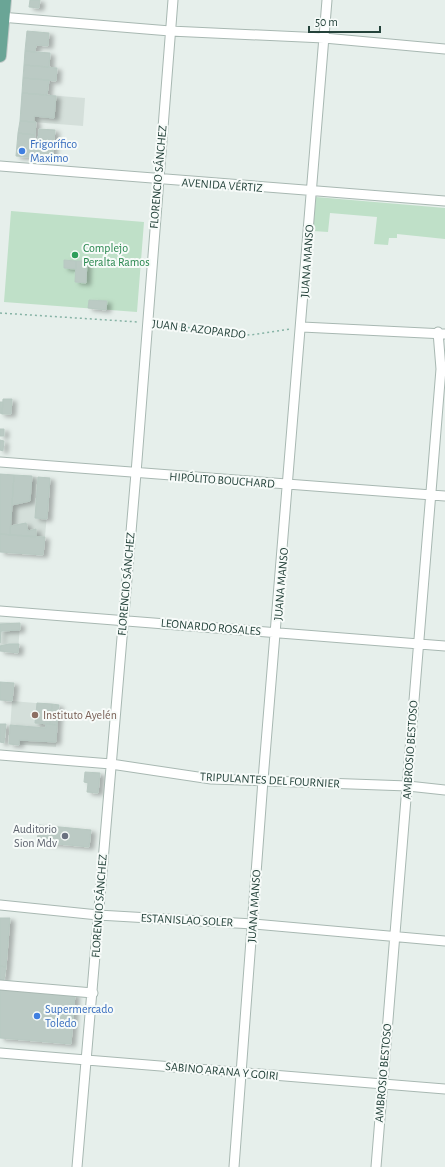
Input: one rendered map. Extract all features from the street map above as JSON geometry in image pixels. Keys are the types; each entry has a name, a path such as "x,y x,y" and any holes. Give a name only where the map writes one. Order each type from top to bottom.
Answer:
{"main road":[{"path":"0,56 2,17 5,0"}],"street":[{"name":"FLORENCIO SÁNCHEZ","path":"77,1167 136,473 173,0"},
{"name":"JUANA MANSO","path":"234,1167 263,780 302,327 328,0"},
{"path":"2,17 170,31 324,38 445,48"},
{"name":"AVENIDA VÉRTIZ","path":"0,166 158,180 445,201"},
{"path":"302,327 441,333"},
{"name":"AMBROSIO BESTOSO","path":"376,1167 441,369 441,333"},
{"name":"HIPÓLITO BOUCHARD","path":"0,462 445,496"},
{"name":"LEONARDO ROSALES","path":"0,611 445,646"},
{"name":"TRIPULANTES DEL FOURNIER","path":"0,755 111,764 211,779 408,786 445,790"},
{"name":"ESTANISLAO SOLER","path":"0,904 98,915 253,924 445,941"},
{"path":"0,985 93,992"},
{"name":"SABINO ARANA Y GOIRI","path":"0,1053 445,1089"}],"path":[{"name":"JUAN B. AZOPARDO","path":"0,313 147,322 250,335 302,327"}],"shaded area":[{"path":"22,93 85,98 83,126 20,121"},
{"path":"0,474 50,478 45,537 0,534"},
{"path":"0,622 20,623 18,653 0,651"},
{"name":"Instituto Ayelén","path":"12,701 59,705 56,747 9,744"}],"green space":[{"path":"316,197 445,208 445,239 397,234 397,238 389,238 388,245 374,244 377,217 330,213 328,232 313,231"},
{"name":"Complejo Peralta Ramos","path":"11,211 144,222 137,312 4,302"}],"building":[{"path":"30,0 40,0 39,8 29,7"},
{"path":"27,31 49,33 48,46 36,45 35,52 25,51"},
{"path":"25,51 50,53 49,67 24,65"},
{"path":"24,65 57,68 56,81 23,78"},
{"path":"23,78 49,80 47,95 22,93"},
{"path":"22,93 56,96 54,118 34,116 34,122 20,121"},
{"path":"20,121 36,122 35,135 18,133"},
{"path":"39,129 55,130 52,159 37,158"},
{"path":"18,133 35,135 34,144 38,145 37,158 16,156"},
{"path":"64,260 76,261 76,269 64,268"},
{"path":"76,261 87,261 86,283 75,282"},
{"path":"89,300 107,301 106,310 88,308"},
{"path":"3,399 12,399 11,414 2,414"},
{"path":"0,402 3,402 2,414 0,413"},
{"path":"0,429 4,429 4,436 0,436"},
{"path":"0,440 4,441 3,451 0,450"},
{"path":"0,474 14,475 10,535 0,534"},
{"path":"14,475 32,476 30,501 12,505"},
{"path":"38,477 50,478 47,519 35,518"},
{"path":"26,523 28,531 36,529 36,537 10,535 10,526"},
{"path":"0,534 45,537 43,555 0,552"},
{"path":"20,623 20,630 1,631 0,643 0,624"},
{"path":"19,644 18,653 0,651 0,646"},
{"path":"0,682 14,683 12,701 0,700"},
{"path":"37,703 52,704 50,724 35,723"},
{"path":"52,704 59,705 57,725 50,724"},
{"path":"0,724 6,724 4,743 0,742"},
{"path":"46,724 57,725 56,742 19,740 19,745 9,744 10,725 46,728"},
{"path":"85,772 100,773 98,793 87,792 88,783 84,782"},
{"path":"39,825 91,830 89,847 37,842"},
{"path":"0,918 10,918 6,967 0,966"},
{"path":"0,966 6,967 4,980 0,980"},
{"name":"Supermercado Toledo","path":"0,988 75,994 71,1044 0,1038"}],"place":[{"name":"Frigorífico Maximo","path":"22,151"},
{"name":"Complejo Peralta Ramos","path":"75,255"},
{"name":"Instituto Ayelén","path":"35,715"},
{"name":"Auditorio Sion Mdv","path":"65,836"},
{"name":"Supermercado Toledo","path":"37,1016"}]}
